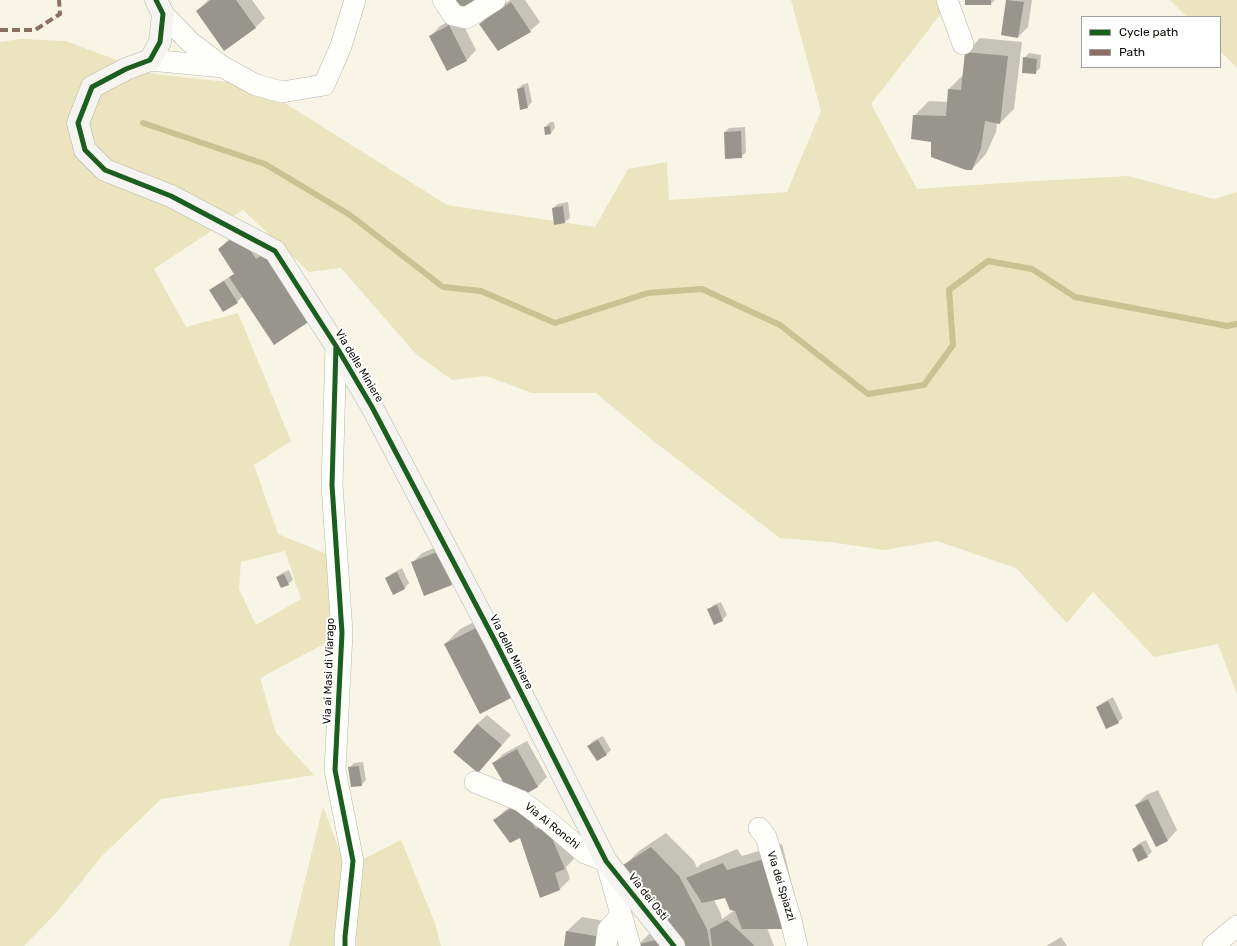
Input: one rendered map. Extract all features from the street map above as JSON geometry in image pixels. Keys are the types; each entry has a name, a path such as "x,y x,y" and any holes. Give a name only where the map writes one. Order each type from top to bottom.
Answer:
{"street":[{"path":"160,7 190,42 223,67 256,85 282,92 324,86 341,46 355,0"},
{"path":"443,0 453,15 466,18 495,0"},
{"path":"947,0 963,44"},
{"path":"160,7 160,42 150,60 223,67"},
{"name":"Via delle Miniere","path":"150,60 126,69 92,88 78,123 84,150 105,170 171,196 275,251 336,346 372,407 606,860"},
{"name":"Via ai Masi di Viarago","path":"336,346 332,485 342,632 335,770 353,860 344,937 345,946"},
{"name":"Via Ai Ronchi","path":"474,782 521,801 549,822 585,853 606,860"},
{"name":"Via dei Spiazzi","path":"759,828 766,837 798,946"},
{"path":"606,860 630,946"},
{"name":"Via dei Osti","path":"606,860 674,946"},
{"path":"606,946 608,930 621,915"},
{"path":"1213,946 1237,926"}],"shaded area":[{"path":"791,0 939,0 943,11 871,104 917,189 1128,176 1214,199 1237,192 1237,694 1218,644 1154,657 1093,592 1067,623 1016,568 937,541 884,550 830,542 780,538 656,443 596,393 532,393 486,376 452,380 416,354 341,268 309,272 243,210 154,269 186,327 238,313 291,441 254,465 278,534 327,554 337,637 260,678 276,733 314,775 161,799 102,856 56,913 24,946 0,946 0,42 21,39 66,41 154,74 256,85 447,205 595,227 628,169 667,162 669,200 787,192 821,111","holes":["285,551 301,599 256,625 239,589 241,562"]},
{"path":"1170,0 1237,0 1237,68 1221,52 1221,16 1186,16"},
{"path":"323,806 346,868 401,840 435,923 441,946 289,946"}],"building":[{"path":"211,0 236,0 256,28 224,51 196,11"},
{"path":"455,0 488,0 468,13"},
{"path":"965,0 991,0 991,5 965,5"},
{"path":"1006,0 1024,2 1018,38 1001,35"},
{"path":"511,2 531,32 498,51 479,24"},
{"path":"449,25 467,61 447,71 429,36"},
{"path":"965,52 1008,56 1000,124 985,121 981,148 972,170 966,170 931,157 931,142 911,139 913,115 946,116 948,89 961,90"},
{"path":"1023,57 1037,59 1036,74 1022,73"},
{"path":"524,87 528,108 520,110 517,89"},
{"path":"550,126 551,134 545,135 544,127"},
{"path":"741,131 742,158 725,159 724,132"},
{"path":"563,206 565,223 554,225 552,208"},
{"path":"235,236 243,247 246,244 256,259 265,253 310,321 274,345 229,277 234,274 218,249"},
{"path":"224,281 238,303 223,312 209,290"},
{"path":"440,551 452,585 424,596 411,562"},
{"path":"397,572 405,589 393,595 385,578"},
{"path":"284,574 289,585 281,588 276,577"},
{"path":"717,605 723,621 714,625 707,609"},
{"path":"478,627 513,697 480,714 444,644"},
{"path":"1108,701 1119,723 1106,729 1096,707"},
{"path":"477,724 502,745 478,773 453,752"},
{"path":"598,740 607,755 597,761 587,746"},
{"path":"517,749 538,787 519,798 509,792 492,763"},
{"path":"359,766 362,786 351,787 348,767"},
{"path":"1148,799 1168,841 1156,847 1135,805"},
{"path":"519,803 536,829 543,825 552,838 565,869 555,873 560,890 540,898 520,838 510,843 493,820"},
{"path":"1141,844 1148,857 1138,862 1132,849"},
{"path":"651,847 679,876 707,929 710,946 682,946 663,924 623,865"},
{"path":"767,858 785,929 742,929 735,911 730,910 725,898 702,903 686,878 723,863 727,870"},
{"path":"727,920 754,946 712,946 710,929"},
{"path":"566,931 601,937 600,946 564,946"},
{"path":"664,938 667,946 635,946 635,945"}],"waterway":[{"path":"143,123 265,164 350,215 443,287 481,291 555,323 648,293 702,289 780,325 868,394 924,385 953,345 949,290 988,261 1032,269 1075,297 1227,326 1237,324"}],"marked path":[{"path":"0,30 35,30 60,14 59,0"}],"cycle path":[{"path":"156,0 163,14 160,42 150,60 126,69 92,87 78,123 85,150 105,170 171,196 275,251 336,346 372,407 496,643 606,861 674,946"},
{"path":"336,346 332,485 342,633 335,770 353,861 345,946"}]}
